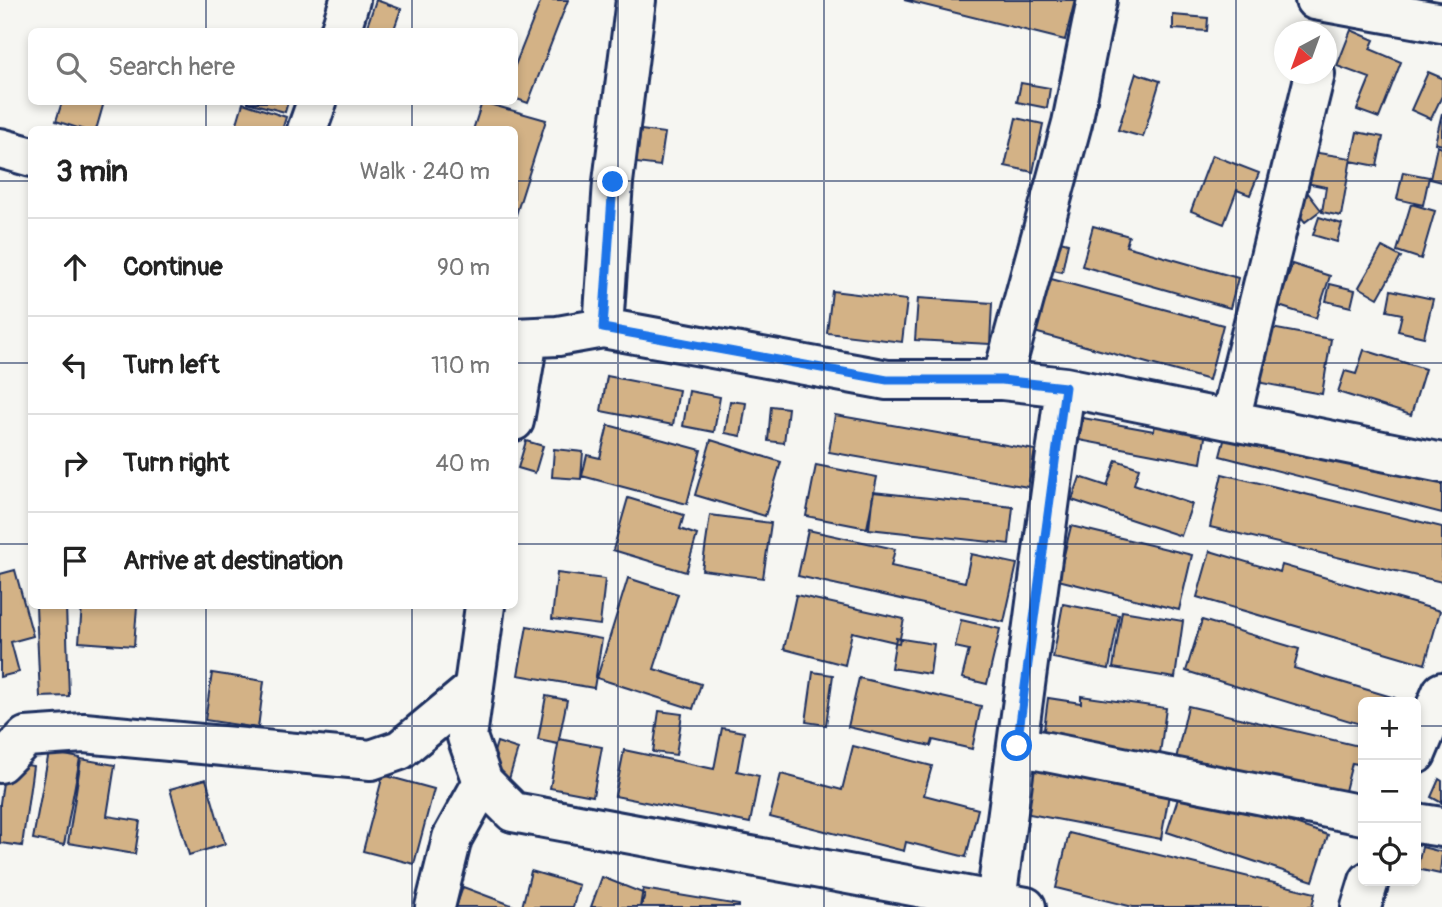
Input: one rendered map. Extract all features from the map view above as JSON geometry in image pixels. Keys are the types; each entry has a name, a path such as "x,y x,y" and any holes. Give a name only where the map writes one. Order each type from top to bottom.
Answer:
{"street":[{"path":"341,28 350,0"},
{"path":"603,328 613,182 636,0"},
{"path":"1002,380 1072,123 1097,0"},
{"path":"1323,9 1442,23"},
{"path":"1230,420 1313,84"},
{"path":"308,126 316,105"},
{"path":"0,148 28,156"},
{"path":"518,374 521,338 603,328 887,380 1002,380 1065,387 1442,463"},
{"path":"485,609 471,691 467,737 483,782 513,812 1011,904 1017,746 1065,387"},
{"path":"0,763 26,737 84,733 371,760 400,750 471,691"},
{"path":"1421,742 1442,692"},
{"path":"1017,746 1358,814"},
{"path":"435,907 452,838 483,782"},
{"path":"1421,824 1442,827"},
{"path":"1361,907 1367,886"}],"building":[{"path":"376,0 401,9 394,28 366,28"},
{"path":"541,0 568,0 528,103 518,99 518,58"},
{"path":"904,0 1075,0 1065,40"},
{"path":"1173,15 1208,18 1207,31 1173,29"},
{"path":"1351,30 1374,40 1370,49 1401,62 1379,118 1357,110 1370,78 1337,66"},
{"path":"1428,72 1442,78 1442,96 1431,119 1411,110"},
{"path":"1136,73 1160,81 1143,137 1118,130"},
{"path":"1021,83 1050,88 1047,108 1017,102"},
{"path":"61,105 103,105 97,126 72,126 56,121"},
{"path":"242,105 286,117 283,126 236,126"},
{"path":"258,105 287,105 285,112"},
{"path":"481,105 493,105 546,120 518,208 518,126 474,126"},
{"path":"1442,113 1442,145 1435,143"},
{"path":"1016,118 1043,124 1033,172 1005,166"},
{"path":"641,130 665,133 660,166 636,163"},
{"path":"1357,132 1383,137 1377,166 1351,161"},
{"path":"1437,146 1442,148 1442,182 1430,179"},
{"path":"1312,152 1351,158 1341,216 1322,212 1326,187 1306,183"},
{"path":"1212,155 1259,173 1250,195 1237,190 1224,224 1191,211"},
{"path":"1403,172 1429,177 1423,205 1397,199"},
{"path":"1308,193 1321,210 1305,222 1292,205"},
{"path":"1411,204 1435,211 1421,259 1397,251"},
{"path":"1319,217 1342,224 1337,242 1313,235"},
{"path":"1093,226 1129,236 1126,246 1238,278 1230,308 1082,266"},
{"path":"1048,238 1068,243 1062,272 1041,267"},
{"path":"1382,247 1401,257 1378,298 1359,287"},
{"path":"1292,264 1330,276 1316,318 1279,306"},
{"path":"1040,276 1223,325 1209,380 1027,330"},
{"path":"1330,284 1355,290 1351,307 1326,301"},
{"path":"1391,290 1433,299 1424,337 1398,331 1402,314 1387,311"},
{"path":"832,291 907,300 902,342 827,333"},
{"path":"918,298 992,303 990,344 915,340"},
{"path":"1261,326 1331,339 1322,394 1251,381"},
{"path":"1364,350 1425,369 1411,415 1338,392 1345,371 1356,374"},
{"path":"607,376 679,390 673,425 601,411"},
{"path":"689,391 720,397 714,432 683,426"},
{"path":"730,401 746,403 741,436 725,433"},
{"path":"771,406 788,408 784,443 768,441"},
{"path":"835,415 1035,450 1028,487 829,452"},
{"path":"1083,418 1154,431 1155,421 1206,431 1201,463 1079,440"},
{"path":"608,425 701,450 687,504 582,476 587,455 600,458"},
{"path":"1227,429 1442,484 1442,513 1220,456"},
{"path":"711,440 781,462 765,516 695,495"},
{"path":"526,441 543,446 535,473 518,468"},
{"path":"554,449 583,452 581,479 552,477"},
{"path":"1116,460 1139,468 1134,484 1192,504 1181,536 1072,500 1080,477 1107,486"},
{"path":"816,465 877,477 867,528 806,516"},
{"path":"1222,474 1442,527 1442,582 1210,527"},
{"path":"873,492 1013,507 1009,544 869,529"},
{"path":"628,498 684,515 680,529 697,535 686,572 613,550"},
{"path":"710,515 771,523 763,578 702,570"},
{"path":"1071,526 1192,555 1179,610 1058,580"},
{"path":"808,530 895,549 891,566 965,582 971,554 1017,564 1004,622 798,576"},
{"path":"1210,551 1280,572 1282,565 1440,611 1425,664 1197,597"},
{"path":"15,570 33,636 11,642 19,672 0,677 0,574"},
{"path":"557,573 605,579 600,625 552,619"},
{"path":"628,578 678,594 654,669 701,684 693,709 597,678"},
{"path":"796,595 904,619 899,643 852,632 845,665 784,649"},
{"path":"1063,604 1119,615 1109,669 1053,658"},
{"path":"36,609 66,609 69,696 40,697"},
{"path":"82,609 137,609 134,646 79,642"},
{"path":"1122,611 1183,621 1175,678 1113,668"},
{"path":"961,620 1000,629 987,684 962,678 969,650 955,647"},
{"path":"1202,620 1299,649 1294,668 1392,697 1358,697 1358,723 1186,671"},
{"path":"527,626 602,639 594,688 518,675"},
{"path":"896,638 934,644 930,674 891,668"},
{"path":"813,672 833,675 826,725 806,722"},
{"path":"212,673 264,681 258,728 205,720"},
{"path":"859,678 981,706 972,749 933,740 931,746 848,727"},
{"path":"546,696 567,700 558,744 538,740"},
{"path":"1081,696 1166,708 1160,754 1043,737 1048,698 1081,703"},
{"path":"1188,706 1358,746 1358,764 1352,763 1343,799 1176,759"},
{"path":"659,711 682,714 676,755 653,752"},
{"path":"722,728 744,732 737,771 759,776 750,823 615,796 624,750 714,769"},
{"path":"559,739 602,747 593,796 550,788"},
{"path":"497,742 518,749 507,786 486,779"},
{"path":"853,746 932,766 924,795 978,809 966,857 906,842 904,851 770,817 781,774 842,790"},
{"path":"49,752 80,758 64,845 33,839"},
{"path":"81,759 115,765 107,816 140,821 135,854 68,843"},
{"path":"6,762 33,766 22,846 0,843 0,803"},
{"path":"1027,763 1170,789 1161,839 1019,812"},
{"path":"383,775 434,789 414,864 363,851"},
{"path":"206,779 225,844 189,855 170,789"},
{"path":"1439,779 1442,781 1442,803 1431,797"},
{"path":"1182,786 1328,835 1313,881 1167,832"},
{"path":"1069,833 1315,893 1312,907 1133,907 1056,888"},
{"path":"1422,847 1442,852 1440,874 1421,870"},
{"path":"531,871 579,885 573,907 522,907"},
{"path":"602,877 645,894 641,907 591,907"},
{"path":"463,887 514,906 514,907 456,907"},
{"path":"643,889 739,905 739,907 640,907"}],"route":[{"path":"613,182 603,328 887,380 942,383 1002,380 1065,387 1017,746"}]}
